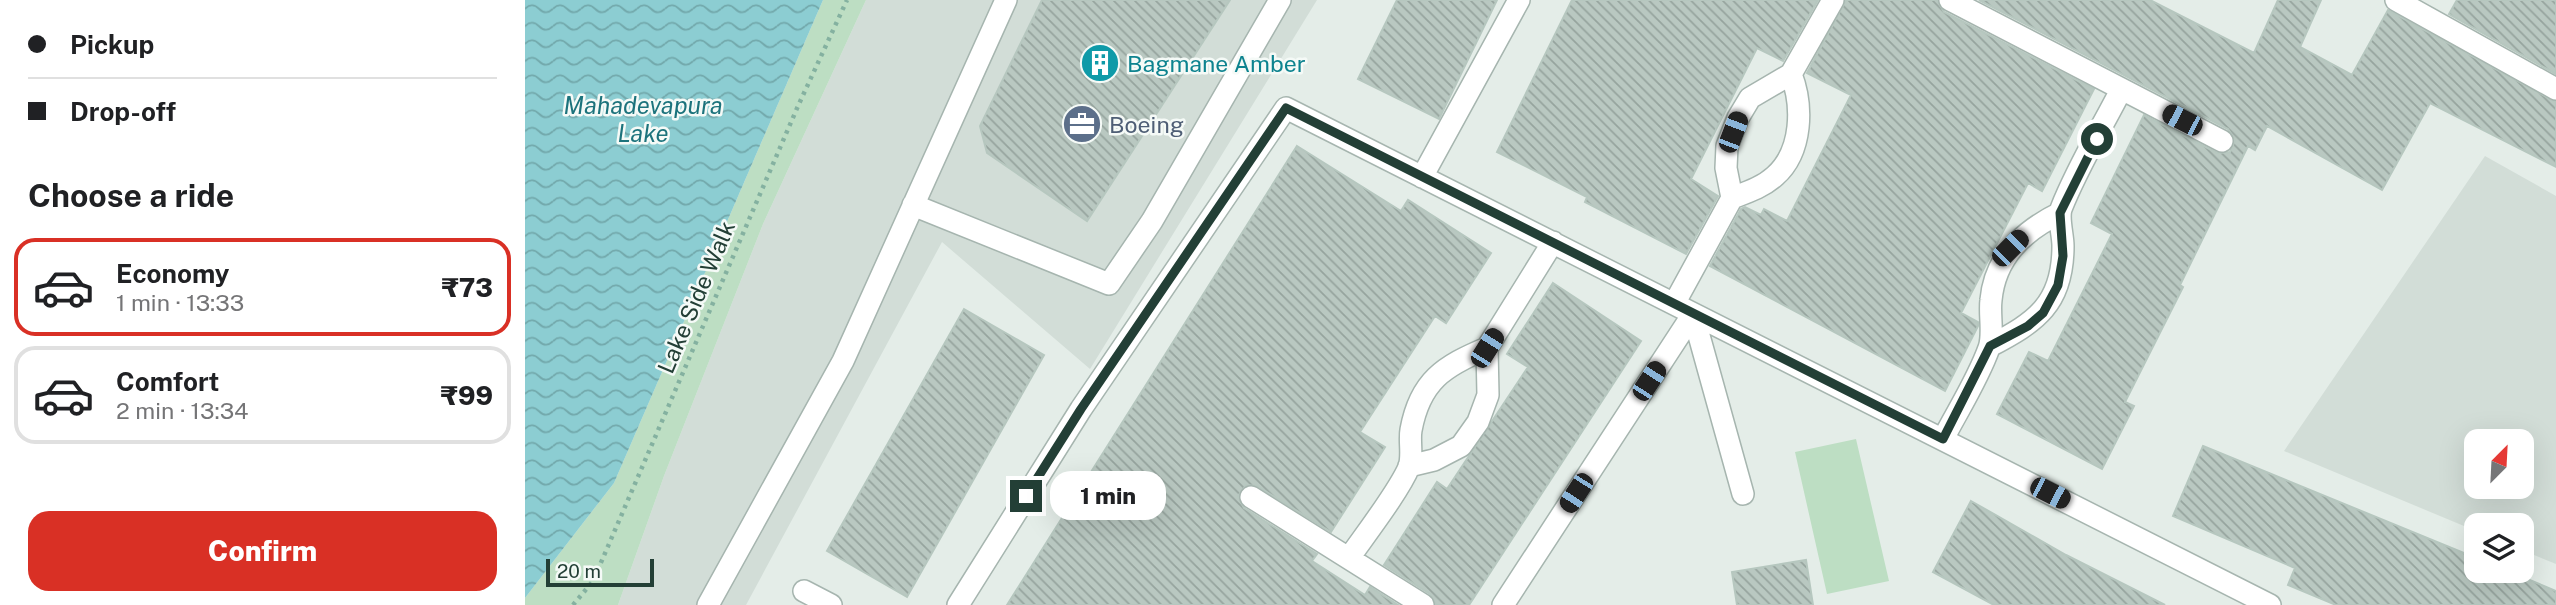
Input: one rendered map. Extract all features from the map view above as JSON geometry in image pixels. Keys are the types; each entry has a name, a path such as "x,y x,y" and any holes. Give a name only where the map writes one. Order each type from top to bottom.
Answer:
{"street":[{"path":"708,605 843,361 1006,0"},
{"path":"913,205 1109,284 1152,221 1280,0"},
{"path":"1422,177 1519,0"},
{"path":"1674,304 1732,198 1726,168 1727,146 1738,118 1751,98 1791,74 1833,0"},
{"path":"1950,0 2222,141"},
{"path":"2396,0 2556,89"},
{"path":"1732,198 1758,188 1777,174 1789,152 1800,121 1799,96 1791,74"},
{"path":"1990,346 2028,326 2043,313 2058,285 2063,256 2060,213 2121,90"},
{"path":"958,605 1081,409 1286,108 2270,605"},
{"path":"1943,439 1990,346 1990,300 1996,274 2010,248 2032,226 2060,213"},
{"path":"1409,466 1434,460 1461,446 1478,422 1488,395 1487,348 1552,242"},
{"path":"1693,314 1743,494"},
{"path":"1503,605 1693,314"},
{"path":"1349,558 1409,466 1411,431 1418,402 1433,378 1453,362 1487,348"},
{"path":"1251,497 1423,605"},
{"path":"804,591 831,605"}],"path":[{"name":"Lake Side Walk","path":"573,605 593,581 798,106 847,0"}],"shaded area":[{"path":"866,0 1317,0 1090,369 942,242 746,605 618,605 664,476 763,224"},
{"path":"2485,156 2556,196 2556,564 2534,555 2534,513 2464,513 2464,526 2284,451"}],"green space":[{"path":"823,0 866,0 763,224 664,476 618,605 525,605 525,598 614,483"},
{"path":"1856,439 1889,581 1827,594 1795,452"}],"water":[{"name":"Mahadevapura Lake","path":"525,0 823,0 614,483 525,598"}],"building":[{"name":"Bagmane Amber","path":"1042,0 1230,0 1087,221 987,153 980,126"},
{"path":"1397,0 1497,0 1439,119 1358,79"},
{"path":"1572,0 1818,0 1783,61 1757,48 1691,179 1718,196 1686,254 1585,202 1587,197 1497,152"},
{"path":"1846,0 1937,0 1944,12 2094,89 2042,191 2028,183 1961,313 1978,322 1978,326 1945,391 1710,266 1741,209 1745,207 1761,215 1764,209 1787,221 1851,95 1807,73"},
{"path":"1979,0 2150,0 2254,53 2278,0 2321,0 2300,47 2352,75 2388,10 2556,102 2556,167 2430,103 2382,190 2267,126 2255,150 2248,146 2180,285 2183,287 2125,402 2134,406 2102,469 1997,414 2029,352 2048,361 2112,234 2091,223 2144,115 2217,153 2230,152 2235,140 2228,129"},
{"path":"2457,0 2556,0 2556,74 2449,14"},
{"path":"1297,146 1401,211 1408,200 1491,253 1446,323 1435,316 1360,432 1385,447 1331,532 1257,486 1246,485 1238,496 1244,508 1317,554 1312,561 1365,595 1370,587 1398,605 1007,605"},
{"path":"1553,283 1641,341 1469,605 1436,605 1430,594 1384,565 1437,482 1447,489 1528,367 1507,354"},
{"path":"964,309 1044,355 907,597 827,551"},
{"path":"2203,446 2464,553 2464,583 2534,582 2556,591 2556,605 2336,605 2288,585 2295,568 2173,516"},
{"path":"1971,501 2066,555 2165,605 1994,605 1933,572"},
{"path":"1806,560 1813,605 1737,605 1732,572"}],"place":[{"name":"Bagmane Amber","path":"1100,63"},
{"name":"Boeing","path":"1082,124"}],"route":[{"path":"1026,496 1081,409 1286,108 1943,439 1990,346 2028,326 2043,313 2058,285 2063,256 2060,213 2097,139"}]}
